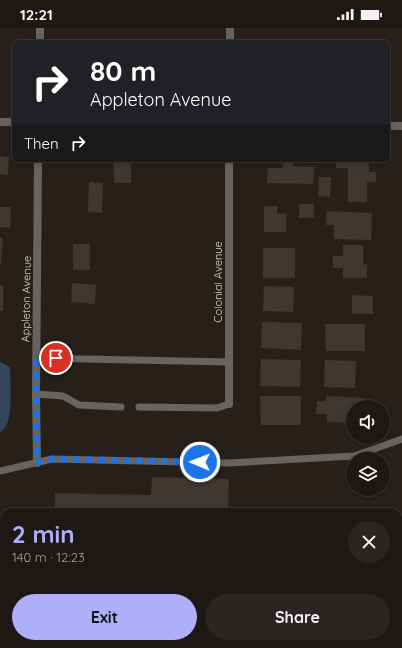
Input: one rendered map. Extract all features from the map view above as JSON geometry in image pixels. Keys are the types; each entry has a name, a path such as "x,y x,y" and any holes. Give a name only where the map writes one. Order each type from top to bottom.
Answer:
{"street":[{"path":"40,28 40,40"},
{"path":"230,28 230,40"},
{"path":"0,122 12,122"},
{"path":"390,126 402,126"},
{"name":"Appleton Avenue","path":"37,462 36,358 38,162"},
{"name":"Colonial Avenue","path":"229,162 230,404"}],"lane":[{"path":"36,358 229,362"},
{"path":"36,394 63,396 79,405 121,407"},
{"path":"139,407 217,408 230,404"},
{"path":"0,471 52,459 229,463 354,456 402,439"}],"water":[{"path":"0,362 10,367 11,402 8,421 5,428 0,432"}],"building":[{"path":"0,156 9,157 8,175 0,174"},
{"path":"113,162 131,162 131,183 114,183"},
{"path":"283,162 293,162 293,166 314,167 313,184 267,183 268,168 283,168"},
{"path":"336,162 369,162 369,172 376,172 376,182 367,182 367,202 348,202 348,168 336,168"},
{"path":"319,177 331,177 330,197 318,196"},
{"path":"89,182 103,183 102,213 88,212"},
{"path":"299,204 314,204 314,218 299,218"},
{"path":"264,206 277,206 277,214 286,213 286,232 264,232"},
{"path":"0,207 11,207 10,228 0,227"},
{"path":"327,211 372,213 371,240 334,239 334,225 326,225"},
{"path":"0,238 3,238 1,265 0,265"},
{"path":"73,244 90,244 90,270 73,270"},
{"path":"343,245 363,245 363,265 367,264 367,278 343,278 343,268 333,268 333,256 343,256"},
{"path":"263,248 295,248 295,278 263,278"},
{"path":"72,283 96,285 95,304 71,302"},
{"path":"0,285 3,285 3,311 0,311"},
{"path":"264,286 294,287 293,312 263,311"},
{"path":"352,295 373,296 373,314 352,314"},
{"path":"262,322 302,323 301,350 261,348"},
{"path":"325,324 365,324 365,351 326,351"},
{"path":"261,359 301,360 300,387 260,386"},
{"path":"325,360 356,361 355,388 324,387"},
{"path":"260,396 301,396 301,425 261,425"},
{"path":"326,396 364,398 364,400 346,400 346,423 327,422 327,414 316,414 317,401 326,401"},
{"path":"152,477 229,479 228,508 55,508 55,493 151,495"}],"route":[{"path":"56,358 36,358 37,462 52,459 200,462"}]}
